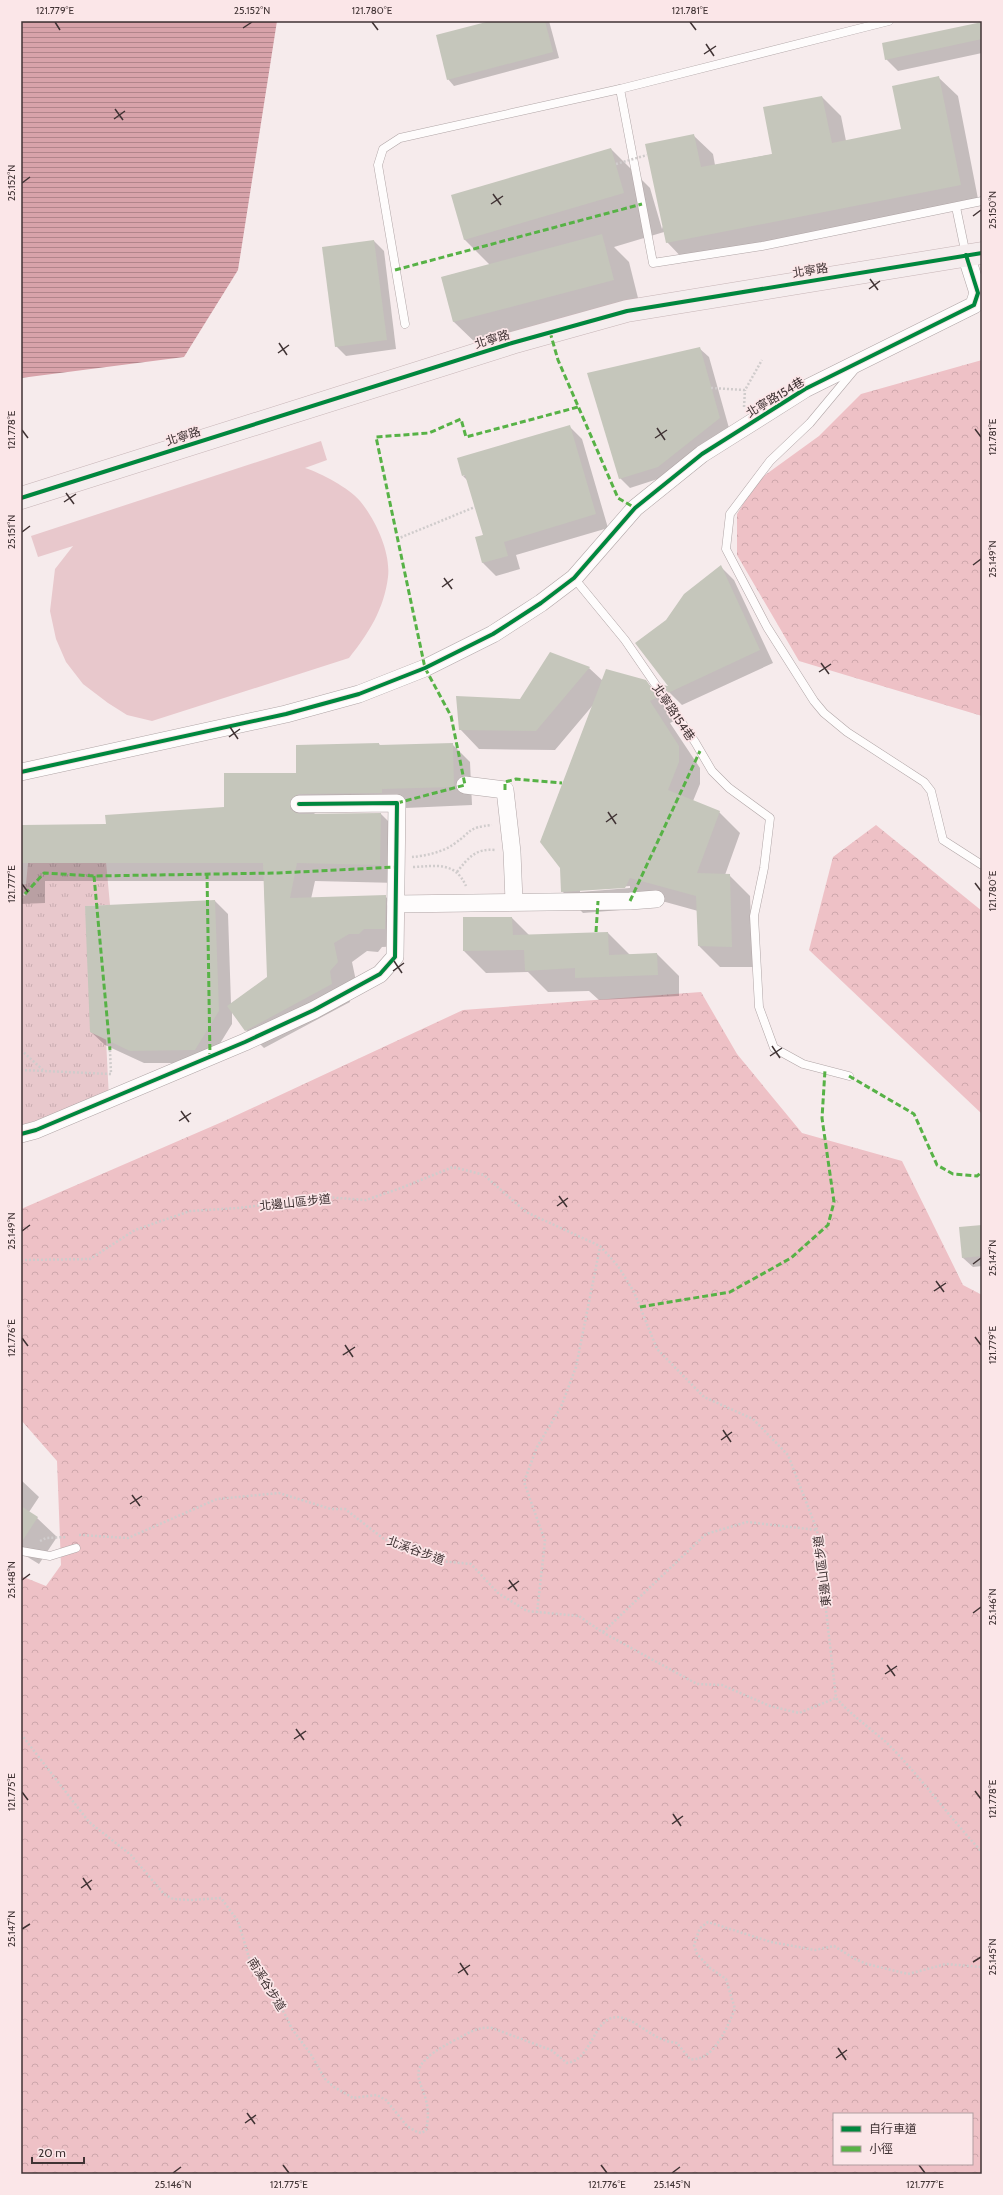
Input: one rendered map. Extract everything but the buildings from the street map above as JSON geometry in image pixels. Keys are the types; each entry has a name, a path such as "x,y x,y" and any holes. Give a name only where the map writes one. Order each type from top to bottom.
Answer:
{"main road":[{"name":"北寧路","path":"21,498 512,343 627,310 974,254"}],"street":[{"name":"北寧路154巷","path":"574,578 635,508 702,454 805,389 974,305 978,300 978,293 974,254"},
{"path":"21,772 286,714 359,694 425,668 493,634 541,603 574,578"},
{"path":"465,785 505,790 512,852 514,901"},
{"path":"21,1134 36,1130 245,1042 314,1010 380,974 395,957 397,803 299,804"},
{"path":"396,904 514,901 630,901 656,899"}],"lane":[{"path":"405,324 378,165 383,149 400,138 620,89 889,21"},
{"path":"620,89 653,263 762,246 982,201"},
{"path":"956,207 974,254"},
{"name":"北寧路154巷","path":"861,361 810,423 770,461 730,514 726,548 767,627 814,702 847,732 924,782 932,791 943,840 982,865"},
{"name":"北寧路154巷","path":"574,578 625,640 712,771 729,788 770,818 764,868 754,916 759,1007 774,1048 802,1064 848,1076"},
{"path":"21,1551 50,1556 76,1548"}],"path":[{"path":"616,164 647,155"},
{"path":"711,388 745,390 762,360"},
{"path":"397,539 474,507"},
{"path":"396,862 424,856 454,845 476,827 508,823"},
{"path":"457,872 471,855 484,849 512,852"},
{"path":"396,862 453,868 462,877 470,896 469,903"},
{"path":"21,898 25,894"},
{"path":"21,1050 44,1070"},
{"path":"21,1070 111,1074 110,1050"},
{"path":"537,1612 545,1541 524,1482 537,1447 561,1407 576,1367 600,1246"},
{"path":"602,1632 706,1534 747,1522 817,1530"},
{"path":"34,1544 46,1538 67,1536"},
{"path":"836,1698 844,1707 886,1743 915,1774 982,1852"}],"green space":[{"path":"982,360 982,716 799,661 737,555 737,514 757,481 819,436 861,394"},
{"path":"321,441 327,460 305,468 319,473 349,491 360,501 366,508 381,536 387,557 388,577 383,600 369,630 349,658 152,721 127,715 83,684 66,662 56,639 50,611 55,569 73,546 38,557 31,536"},
{"path":"876,825 982,911 982,1114 809,950 833,857"},
{"path":"106,862 110,905 85,906 106,1039 109,1099 21,1134 21,885 26,884 28,863"},
{"path":"701,992 737,1054 802,1133 902,1161 963,1285 982,1295 982,2174 21,2174 21,1576 46,1586 61,1565 57,1461 21,1420 21,1209 222,1122 463,1010"}],"shaded area":[{"path":"21,21 277,21 238,270 184,357 21,378"}],"marked path":[{"path":"395,270 642,204"},
{"path":"550,332 558,360 618,498 635,508"},
{"path":"397,803 465,785 451,716 425,668 376,437 429,433 461,419 466,437 578,407"},
{"path":"630,901 700,751"},
{"path":"505,790 505,782 516,779 562,783"},
{"path":"25,894 44,873 94,876 278,873 396,867"},
{"path":"207,873 210,1057"},
{"path":"94,876 110,1050"},
{"path":"596,932 598,901"},
{"path":"640,1307 730,1292 791,1258 828,1225 834,1202 822,1118 825,1070"},
{"path":"849,1076 914,1114 937,1165 953,1174 977,1176 982,1172"}],"cycle path":[{"path":"21,498 512,343 627,311 982,253"},
{"path":"21,772 286,714 359,694 425,668 493,634 541,603 574,578 635,508 702,454 805,389 974,305 978,293 966,255"},
{"path":"21,1134 36,1130 245,1042 314,1010 380,974 395,957 397,803 299,804"}]}
